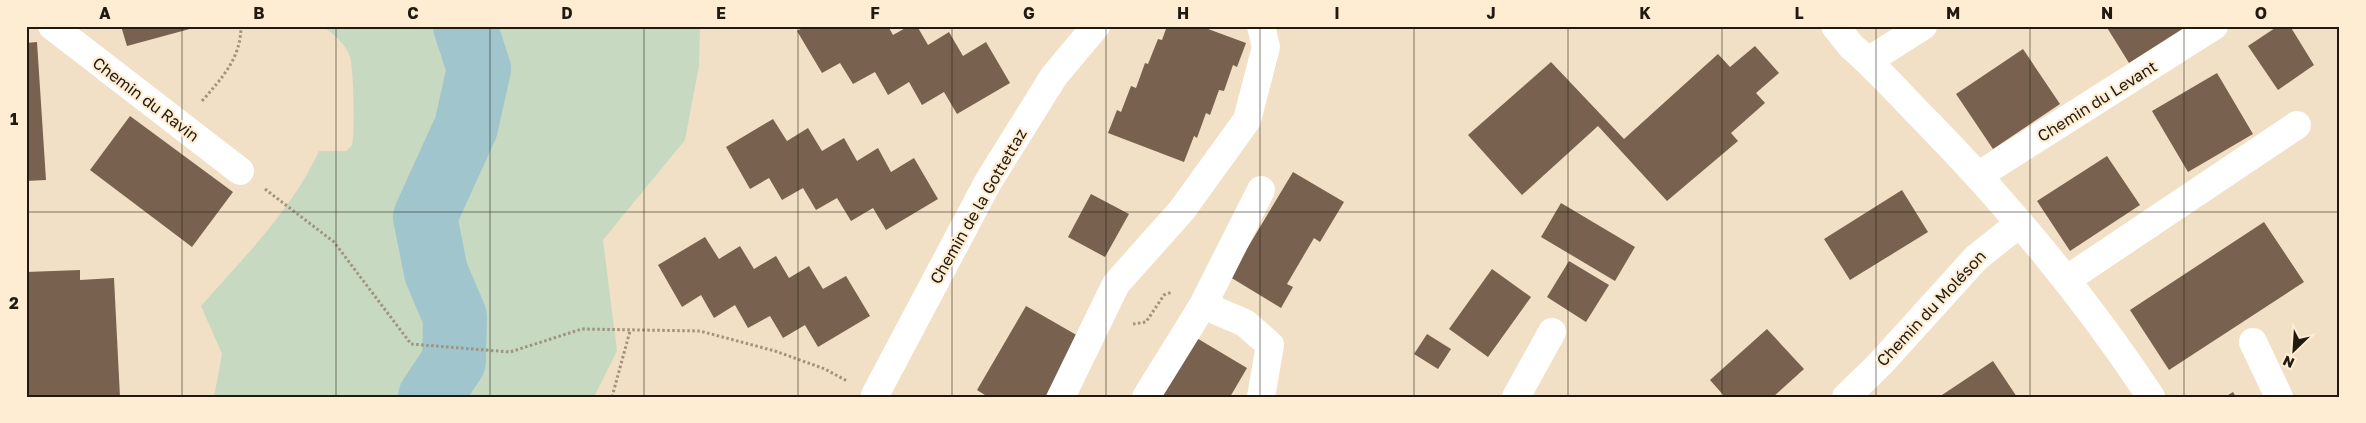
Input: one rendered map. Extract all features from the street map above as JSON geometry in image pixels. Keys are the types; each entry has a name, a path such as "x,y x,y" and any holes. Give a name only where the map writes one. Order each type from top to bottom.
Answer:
{"street":[{"name":"Chemin du Ravin","path":"52,26 240,171"},
{"name":"Chemin de la Gottettaz","path":"874,395 988,182 1054,76 1096,26"},
{"path":"1061,397 1116,284 1182,210 1247,120 1266,48 1261,26"},
{"path":"1835,26 1851,46 1868,61 1979,175 2020,223 2109,334 2151,397"},
{"path":"1868,61 1923,26"},
{"name":"Chemin du Levant","path":"1979,175 2214,26"},
{"path":"2066,280 2297,125"},
{"path":"1146,397 1204,305 1261,190"},
{"name":"Chemin du Moléson","path":"1846,397 1880,364 1976,258 2020,223"},
{"path":"1204,305 1245,323 1270,345 1261,397"},
{"path":"1516,397 1552,332"},
{"path":"2253,342 2279,397"}],"path":[{"path":"180,126 227,72 241,38 241,26"},
{"path":"240,171 334,242 411,344 510,352 582,329 700,331 776,351 825,370"},
{"path":"1109,297 1133,324 1146,322 1164,295 1176,291 1204,305"},
{"path":"612,397 630,331"}],"green space":[{"path":"322,26 700,26 699,66 685,140 603,240 617,351 594,397 214,397 222,354 201,306 281,213 308,173 319,151 346,151 352,145 354,127 351,60 341,42"}],"building":[{"path":"121,26 197,26 197,27 127,46"},
{"path":"806,26 888,26 893,35 909,26 917,26 928,45 949,32 963,56 986,42 1010,83 957,114 944,92 922,105 909,82 888,95 875,72 853,84 840,63 822,73 797,31"},
{"path":"1167,26 1200,26 1246,43 1237,67 1233,65 1224,91 1219,90 1210,115 1206,113 1197,138 1194,136 1184,162 1108,133 1117,110 1121,112 1131,86 1136,88 1145,63 1148,64 1158,39 1162,40"},
{"path":"2106,26 2187,26 2129,63"},
{"path":"2278,26 2290,26 2314,65 2278,90 2248,46"},
{"path":"37,42 46,180 26,181 26,43"},
{"path":"1755,46 1779,73 1756,93 1765,103 1731,133 1738,141 1667,201 1598,126 1522,195 1468,135 1551,62 1624,139 1718,54 1730,67"},
{"path":"2023,49 2060,104 1993,149 1956,94"},
{"path":"2217,73 2253,134 2188,172 2152,111"},
{"path":"130,116 233,192 192,247 90,170"},
{"path":"773,119 787,141 808,128 822,151 844,138 857,161 878,148 891,172 914,158 938,199 886,230 873,208 851,221 837,198 816,210 803,188 782,200 769,178 750,189 726,147"},
{"path":"2107,156 2140,205 2070,251 2037,201"},
{"path":"1293,172 1344,202 1320,242 1314,238 1287,284 1293,287 1281,308 1230,277"},
{"path":"1902,190 1928,232 1850,280 1824,239"},
{"path":"1091,194 1129,214 1105,257 1068,237"},
{"path":"1561,203 1635,247 1615,281 1541,237"},
{"path":"2264,222 2304,282 2169,370 2130,310"},
{"path":"705,237 719,259 740,246 754,269 776,256 789,278 809,266 823,289 846,276 870,316 818,347 805,325 783,338 770,316 748,328 735,305 714,318 701,295 682,307 658,265"},
{"path":"1569,261 1609,285 1586,322 1547,297"},
{"path":"1492,269 1531,297 1488,357 1449,329"},
{"path":"80,270 80,280 114,278 120,397 26,397 26,272"},
{"path":"1026,306 1080,337 1045,397 988,397 977,390"},
{"path":"1767,329 1804,369 1773,397 1725,397 1710,380"},
{"path":"1427,334 1451,349 1438,369 1414,354"},
{"path":"1195,337 1247,368 1230,397 1160,397"},
{"path":"1993,361 2017,397 1939,397"},
{"path":"2233,392 2236,397 2225,397"}],"waterway":[{"path":"430,397 454,361 455,317 436,272 425,217 466,127 479,69 465,26"}]}
